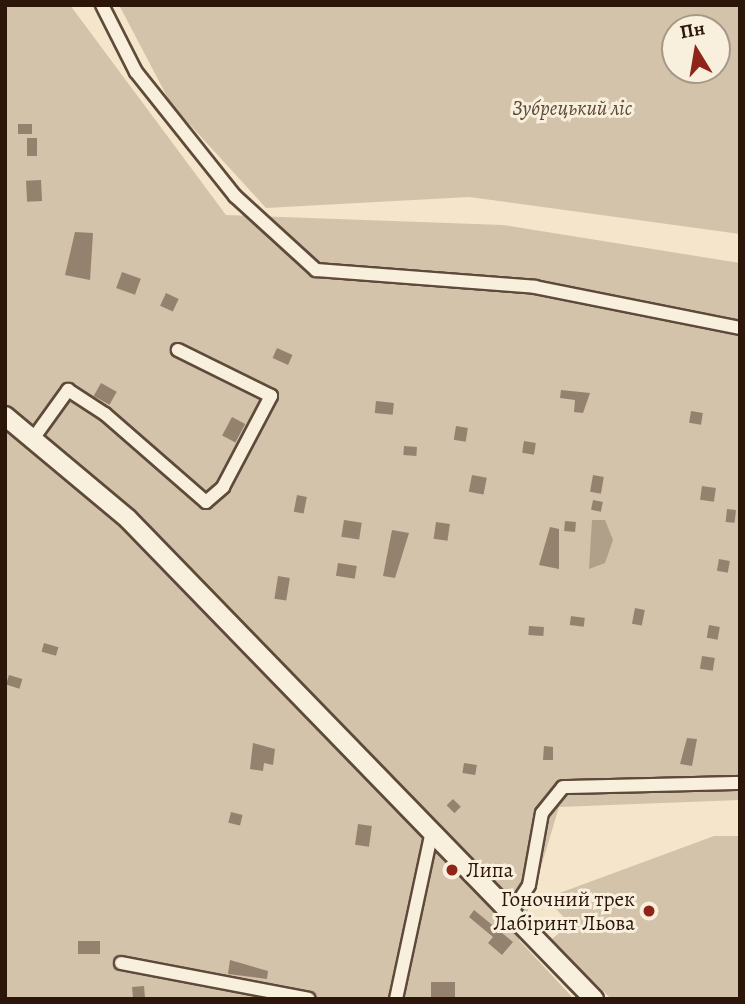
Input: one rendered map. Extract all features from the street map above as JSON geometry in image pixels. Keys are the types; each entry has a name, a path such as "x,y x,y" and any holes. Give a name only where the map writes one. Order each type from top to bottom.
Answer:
{"street":[{"path":"102,5 136,72 235,196 316,270 535,287 740,328"},
{"path":"35,436 68,390 105,414 206,502 223,486 271,396 178,350"},
{"path":"5,416 35,436 128,519 593,999"},
{"path":"511,913 529,885 542,813 563,787 740,783"},
{"path":"396,999 432,831"},
{"path":"121,963 309,999"}],"green space":[{"path":"5,5 70,5 226,215 503,225 740,263 740,800 559,807 519,940 574,999 5,999"},
{"name":"Зубрецький ліс","path":"119,5 740,5 740,234 469,197 266,208 171,104"},
{"name":"Гоночний трек Лабіринт Льова","path":"714,836 740,836 740,999 611,999 552,939 570,924 546,898"}],"shaded area":[{"path":"592,520 605,520 613,540 605,563 589,569"}],"building":[{"path":"18,124 32,124 32,134 18,134"},
{"path":"27,138 37,138 37,156 27,156"},
{"path":"41,180 42,201 27,202 26,181"},
{"path":"75,232 93,233 90,280 65,275"},
{"path":"122,272 141,279 135,295 116,288"},
{"path":"166,293 179,299 173,312 160,306"},
{"path":"277,348 293,355 288,365 273,358"},
{"path":"101,383 117,392 109,405 94,396"},
{"path":"561,390 590,393 583,413 574,412 575,400 560,398"},
{"path":"376,401 394,403 393,415 375,413"},
{"path":"691,411 703,413 701,425 689,423"},
{"path":"232,417 245,424 235,443 222,436"},
{"path":"456,426 468,428 466,442 454,440"},
{"path":"524,441 536,443 534,455 522,453"},
{"path":"404,446 417,447 416,456 403,455"},
{"path":"472,475 487,478 483,495 469,492"},
{"path":"593,475 604,477 601,494 590,492"},
{"path":"702,486 716,488 714,502 700,500"},
{"path":"297,495 307,497 304,514 294,512"},
{"path":"593,500 603,502 601,512 591,510"},
{"path":"727,509 736,510 735,523 726,522"},
{"path":"344,520 362,523 359,540 341,537"},
{"path":"565,521 576,522 575,532 564,531"},
{"path":"436,522 450,524 447,541 434,539"},
{"path":"550,527 559,529 559,569 539,565"},
{"path":"392,530 409,533 395,578 383,576"},
{"path":"719,559 730,561 728,573 717,571"},
{"path":"338,563 357,566 355,579 336,576"},
{"path":"278,576 290,578 286,601 274,599"},
{"path":"635,608 645,610 642,626 632,624"},
{"path":"571,616 585,618 584,627 570,625"},
{"path":"709,625 720,627 718,640 707,638"},
{"path":"529,626 544,627 543,636 528,635"},
{"path":"44,643 58,647 56,656 42,652"},
{"path":"702,656 715,658 713,671 700,669"},
{"path":"9,675 22,679 19,689 6,685"},
{"path":"687,738 697,739 692,766 680,764"},
{"path":"253,743 275,749 273,765 264,763 263,771 250,769"},
{"path":"544,746 553,747 553,760 543,760"},
{"path":"464,763 477,765 475,775 462,773"},
{"path":"453,799 461,807 454,813 447,805"},
{"path":"231,812 243,815 240,826 228,823"},
{"path":"358,824 372,826 369,847 355,845"},
{"path":"474,910 513,942 502,955 488,943 493,937 469,917"},
{"path":"78,941 100,941 100,954 78,954"},
{"path":"230,960 268,971 267,979 228,974"},
{"path":"431,982 455,982 455,999 431,999"},
{"path":"144,986 145,998 133,999 132,987"}],"place":[{"name":"Липа","path":"452,870"},
{"name":"Гоночний трек Лабіринт Льова","path":"649,911"}]}
